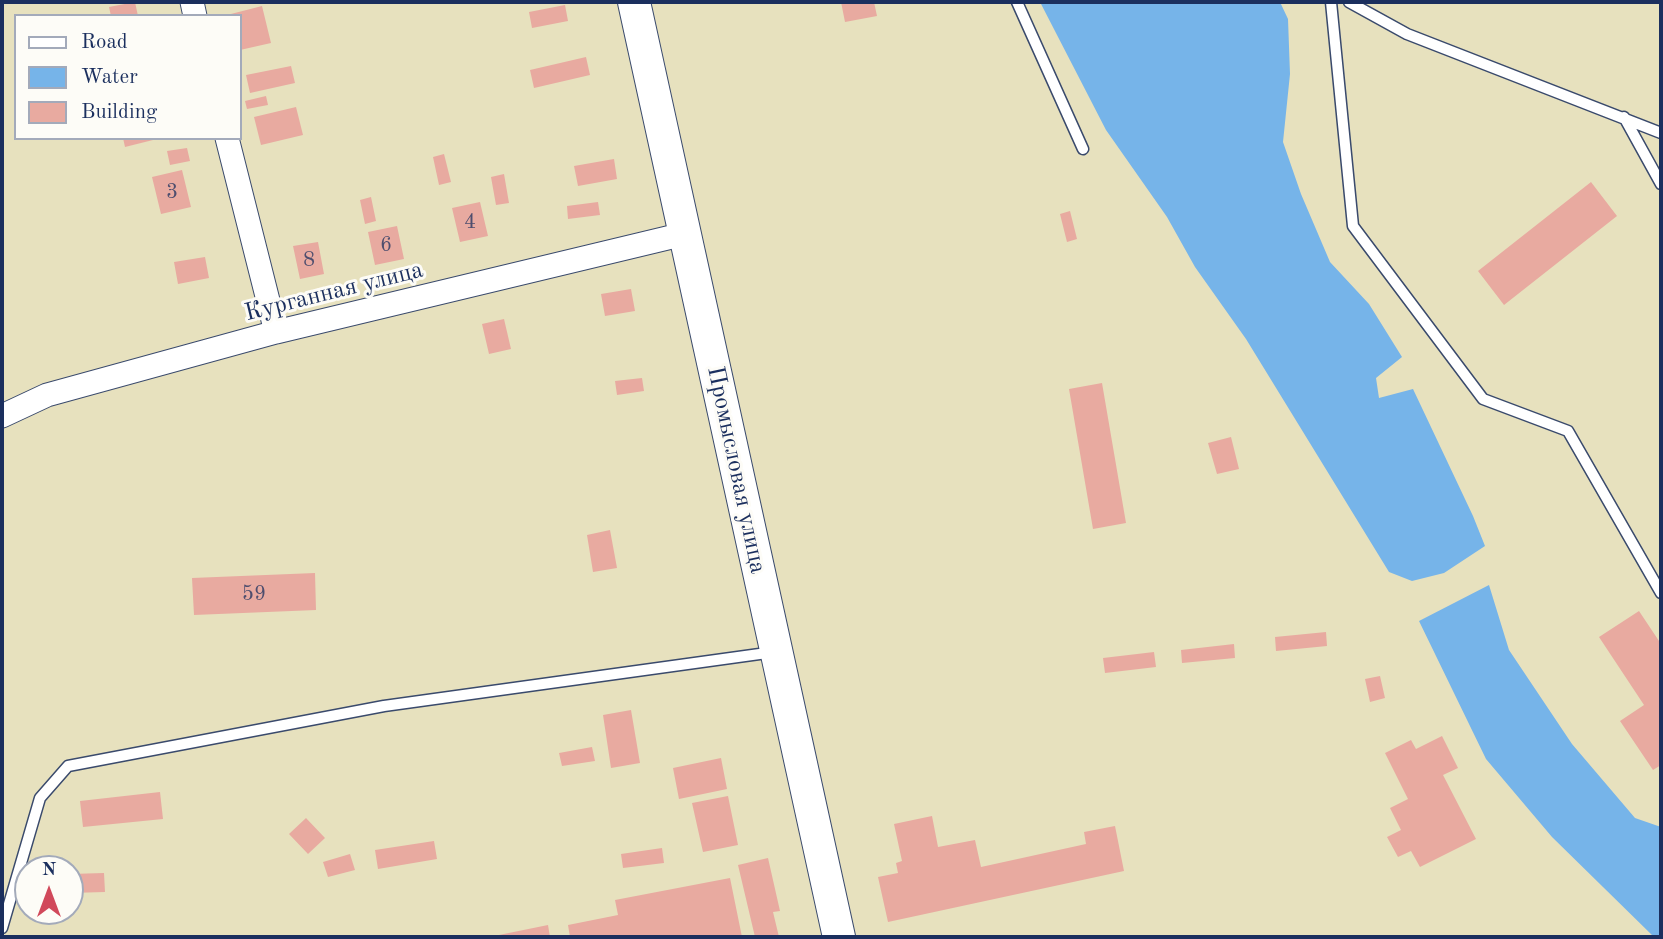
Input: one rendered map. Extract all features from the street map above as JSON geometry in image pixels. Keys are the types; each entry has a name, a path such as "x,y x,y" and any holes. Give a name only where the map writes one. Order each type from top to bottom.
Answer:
{"main road":[{"name":"Промысловая улица","path":"634,2 839,937"}],"street":[{"path":"228,140 276,332"},
{"name":"Курганная улица","path":"2,416 47,395 276,332 684,234"}],"lane":[{"path":"1017,2 1083,149"},
{"path":"1331,2 1353,226 1483,399 1568,431 1661,593"},
{"path":"1349,2 1407,34 1661,133"},
{"path":"1624,117 1661,184"},
{"path":"2,928 40,798 68,766 384,706 776,652"}],"water":[{"path":"1040,2 1280,2 1288,19 1290,74 1283,142 1301,194 1330,262 1369,304 1402,357 1376,378 1379,398 1413,389 1485,546 1444,573 1412,581 1389,572 1246,339 1195,267 1167,217 1106,130"},
{"path":"1489,585 1509,650 1572,744 1635,818 1661,827 1661,937 1654,937 1552,837 1486,759 1419,621"}],"building":[{"path":"135,2 138,14 111,14 109,7"},
{"path":"841,2 874,2 877,16 845,22"},
{"path":"565,5 568,21 532,28 529,12"},
{"path":"262,6 271,43 242,50 242,14 231,14"},
{"path":"586,57 590,75 534,88 530,70"},
{"path":"291,66 295,83 250,93 246,75"},
{"path":"266,96 268,105 247,109 245,101"},
{"path":"296,107 303,135 261,145 254,117"},
{"path":"123,140 153,140 125,147"},
{"path":"187,148 190,161 170,165 167,151"},
{"path":"444,154 451,182 439,185 433,157"},
{"path":"614,159 617,179 578,186 574,166"},
{"path":"182,170 191,207 161,214 152,177"},
{"path":"504,174 509,203 496,205 491,177"},
{"path":"1591,182 1617,216 1504,305 1478,271"},
{"path":"371,197 376,221 365,224 360,200"},
{"path":"480,202 488,236 460,242 452,208"},
{"path":"598,202 600,215 568,219 567,206"},
{"path":"1070,211 1077,239 1067,242 1060,214"},
{"path":"397,226 404,259 375,265 368,232"},
{"path":"318,242 324,274 300,279 293,246"},
{"path":"205,257 209,278 178,284 174,262"},
{"path":"631,289 635,311 605,316 601,294"},
{"path":"504,319 511,349 489,354 482,324"},
{"path":"642,378 644,391 617,395 615,381"},
{"path":"1102,383 1126,523 1093,529 1069,389"},
{"path":"1231,437 1239,469 1217,474 1208,443"},
{"path":"610,530 617,568 593,572 587,535"},
{"path":"315,573 316,610 194,615 192,578"},
{"path":"1639,611 1661,644 1661,765 1653,770 1620,721 1644,705 1599,637"},
{"path":"1326,632 1327,646 1276,651 1275,637"},
{"path":"1234,644 1235,658 1182,663 1181,650"},
{"path":"1154,652 1156,667 1105,673 1103,658"},
{"path":"1380,676 1385,698 1370,702 1365,679"},
{"path":"631,710 640,763 611,768 603,715"},
{"path":"1442,736 1458,768 1443,775 1476,839 1420,867 1411,851 1398,857 1387,837 1401,830 1390,808 1408,799 1385,753 1411,740 1416,749"},
{"path":"592,747 595,761 562,766 559,753"},
{"path":"721,758 727,789 679,799 673,768"},
{"path":"160,792 163,819 83,827 80,801"},
{"path":"728,796 738,845 703,852 692,803"},
{"path":"932,816 938,847 975,840 981,867 1086,844 1084,832 1115,826 1124,871 888,922 878,877 898,873 896,863 902,861 894,824"},
{"path":"306,818 325,838 308,854 289,834"},
{"path":"434,841 437,859 378,869 375,850"},
{"path":"662,848 664,863 623,868 621,854"},
{"path":"350,854 355,870 328,877 323,862"},
{"path":"768,858 780,911 773,912 779,937 755,937 738,865"},
{"path":"104,873 105,892 84,893 84,874"},
{"path":"730,878 742,937 570,937 568,925 618,915 615,900"},
{"path":"548,925 550,937 494,937 494,936"}]}
